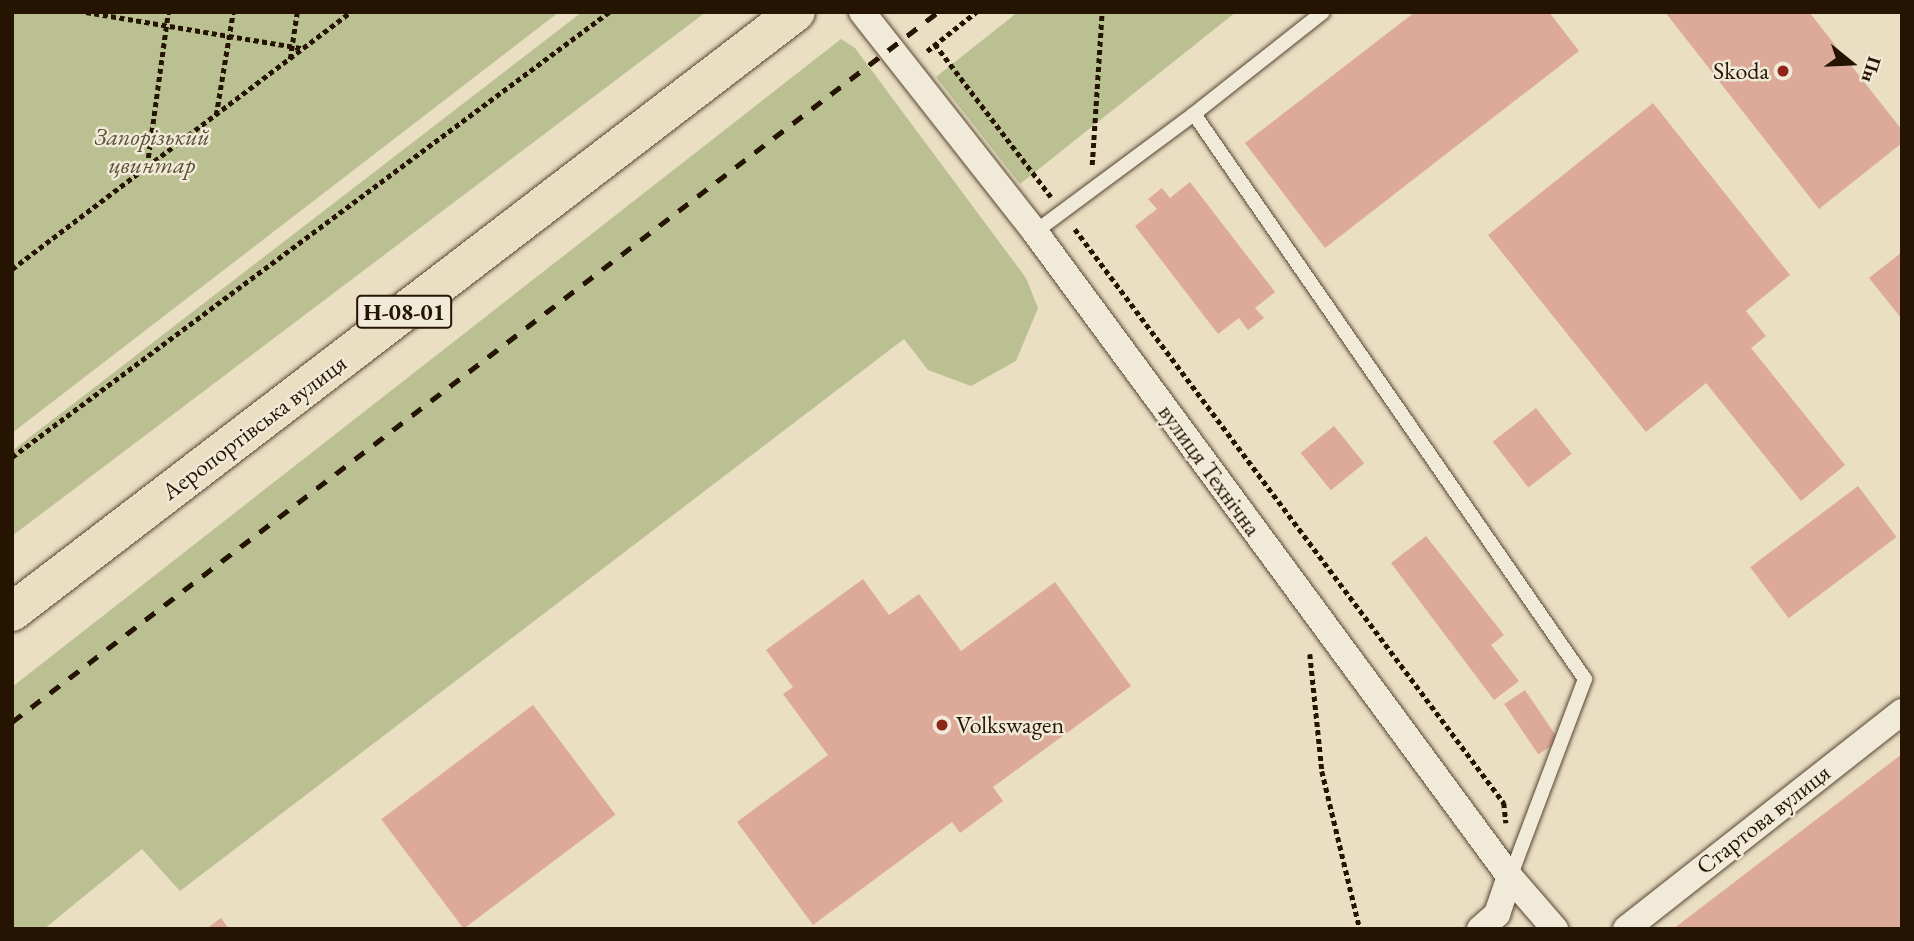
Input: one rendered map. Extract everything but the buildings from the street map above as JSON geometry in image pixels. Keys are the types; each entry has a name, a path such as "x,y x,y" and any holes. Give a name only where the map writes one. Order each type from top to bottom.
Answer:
{"main road":[{"name":"Аеропортівська вулиця","path":"12,612 796,12"}],"street":[{"name":"вулиця Технічна","path":"862,12 1035,232 1510,877 1555,929"},
{"name":"Стартова вулиця","path":"1626,929 1902,712"},
{"path":"1480,929 1497,914 1510,877"}],"lane":[{"path":"1035,232 1194,114 1323,12"},
{"path":"1194,114 1585,679 1510,877"}],"path":[{"path":"86,12 304,48"},
{"path":"147,167 168,12"},
{"path":"216,115 233,12"},
{"path":"290,59 297,12"},
{"path":"12,269 351,12"},
{"path":"12,457 609,12"},
{"path":"906,68 976,12"},
{"path":"1093,190 1091,140 1102,12"},
{"path":"935,44 1504,803 1510,877"},
{"path":"1306,601 1322,771 1360,929"}],"green space":[{"name":"Запорізький цвинтар","path":"12,12 559,12 12,433"},
{"path":"582,12 706,12 12,536 12,451"},
{"path":"1018,12 1236,12 1020,184 936,77"},
{"path":"841,39 855,48 1026,278 1038,308 1016,361 971,386 928,370 904,339 180,891 142,849 44,929 12,929 12,687"}],"railway":[{"path":"12,722 938,12"}],"place":[{"name":"Skoda","path":"1783,71"},
{"name":"Volkswagen","path":"942,725"}]}
